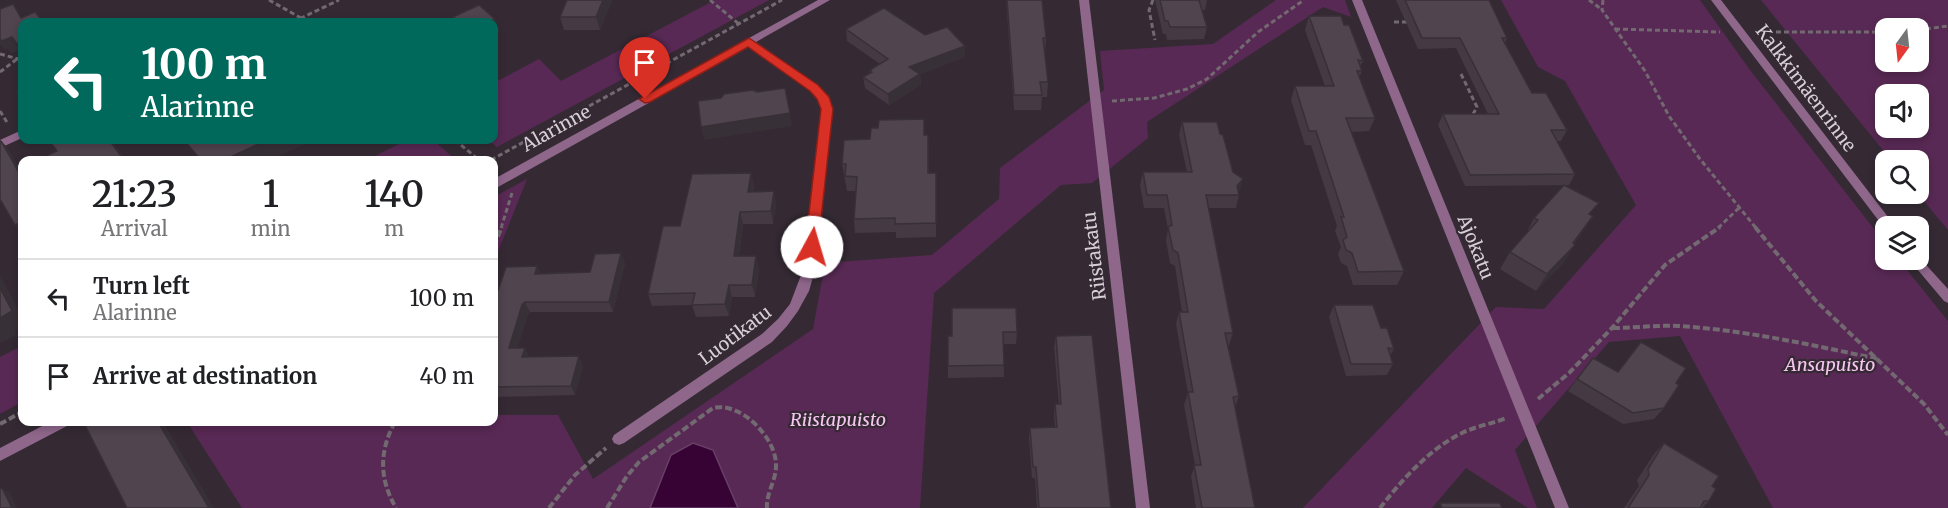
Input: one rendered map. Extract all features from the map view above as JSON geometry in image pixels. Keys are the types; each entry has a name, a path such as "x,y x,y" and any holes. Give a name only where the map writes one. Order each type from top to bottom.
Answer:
{"street":[{"name":"Alarinne","path":"498,181 825,0"},
{"name":"Riistakatu","path":"1084,0 1094,102 1143,508"},
{"name":"Ajokatu","path":"1357,0 1562,508"},
{"name":"Kalkkimäenrinne","path":"1716,0 1881,216"},
{"name":"Luotikatu","path":"619,439 767,338 783,324 796,306 804,289 809,270 827,109 823,97 814,88 752,40"},
{"path":"0,144 18,136"},
{"path":"1924,270 1948,298"},
{"path":"0,455 54,426"}],"path":[{"path":"269,0 301,18"},
{"path":"305,18 339,0"},
{"path":"710,0 738,24 752,40"},
{"path":"498,156 782,0"},
{"path":"1153,0 1149,10 1155,40"},
{"path":"1094,102 1154,98 1207,79 1258,32 1305,0"},
{"path":"1589,0 1602,10 1645,71 1669,116 1700,159 1816,300 1845,331 1880,360 1924,404 1948,435"},
{"path":"1602,10 1603,0"},
{"path":"1394,22 1417,21"},
{"path":"1929,29 1948,26"},
{"path":"0,54 17,59"},
{"path":"0,72 17,59"},
{"path":"1461,74 1477,107 1472,116"},
{"path":"460,144 474,156"},
{"path":"498,183 512,193 510,205 498,236"},
{"path":"1380,508 1390,493 1428,458 1461,434 1523,411 1569,373 1612,328 1665,265 1712,234 1740,207"},
{"path":"1612,328 1676,326 1736,333 1818,346 1880,360"},
{"path":"607,508 627,476 639,462 713,408 724,405 745,417 761,432 775,453 776,468 770,486 767,508"},
{"path":"0,424 18,414"},
{"path":"393,426 384,447 381,467 384,483 396,508"},
{"path":"549,508 567,483 593,457 619,439"}],"green space":[{"path":"715,0 769,0 497,147 493,144 498,144 498,81 539,59 561,81"},
{"name":"Riistapuisto","path":"1276,0 1345,0 1351,17 1323,7 1147,122 1148,138 1092,183 1061,185 934,293 920,508 242,508 190,426 498,426 498,415 558,415 593,479 813,329 825,263 932,255 999,199 1000,168 1104,90 1100,51 1213,44"},
{"name":"Ansapuisto","path":"1501,0 1700,0 1750,70 1875,230 1875,270 1907,270 1948,321 1948,508 1773,508 1680,336 1609,342 1515,450 1537,508 1528,508 1466,468 1432,508 1303,508 1496,307 1544,309 1636,205 1565,81 1538,67"},
{"path":"1761,0 1948,0 1948,230 1926,204 1929,204 1929,150 1883,150"},
{"path":"399,144 438,144 451,156 375,156"},
{"path":"527,179 498,252 498,195"},
{"path":"18,348 18,404 0,414 0,357"}],"shaded area":[{"path":"693,443 713,450 738,508 650,508 671,455"}],"building":[{"path":"567,0 603,0 596,17 560,17"},
{"path":"1007,0 1042,0 1048,82 1040,82 1042,95 1014,95"},
{"path":"1160,0 1199,0 1207,27 1170,27 1168,21 1165,21"},
{"path":"1405,0 1489,0 1507,38 1502,38 1532,93 1546,93 1567,130 1551,130 1575,174 1470,175 1443,114 1499,114 1460,38 1422,38"},
{"path":"13,4 21,18 18,18 18,44 12,37 2,41 0,39 0,9"},
{"path":"479,5 494,18 454,18"},
{"path":"884,8 925,35 947,27 965,46 909,67 920,74 888,94 863,77 888,59 846,29"},
{"path":"35,12 40,18 21,18"},
{"path":"1309,16 1341,16 1344,25 1349,25 1363,61 1358,60 1362,71 1357,71 1375,118 1346,118 1404,271 1358,272 1352,253 1346,250 1343,240 1347,237 1341,217 1344,217 1316,131 1309,131 1295,86 1334,86"},
{"path":"785,88 790,113 701,127 698,101 721,98 724,94"},
{"path":"924,119 924,135 928,135 928,173 936,173 936,223 895,224 895,218 854,219 857,177 845,176 846,164 842,164 844,140 870,139 871,128 878,128 879,120"},
{"path":"1182,122 1217,122 1233,172 1243,179 1237,186 1239,195 1206,195 1233,333 1225,333 1239,396 1233,397 1255,508 1202,508 1194,465 1201,465 1188,392 1193,392 1179,312 1188,312 1178,253 1173,250 1168,227 1172,225 1167,195 1147,195 1143,172 1192,172"},
{"path":"1,141 18,171 18,224 15,225 0,199"},
{"path":"52,144 112,144 121,156 48,155 57,151"},
{"path":"187,144 258,144 233,156 198,156"},
{"path":"751,173 748,192 774,191 771,211 740,212 734,256 756,256 752,285 729,285 725,304 692,305 695,293 648,294 663,226 680,226 692,174"},
{"path":"1564,185 1599,203 1589,214 1593,216 1573,243 1575,245 1547,274 1510,252 1538,220 1534,218"},
{"path":"621,253 609,302 525,302 522,305 509,348 525,348 522,357 579,356 571,386 498,387 498,290 506,267 537,266 535,274 590,272 595,254"},
{"path":"0,288 12,311 0,318"},
{"path":"1334,305 1373,305 1381,328 1387,328 1394,349 1388,348 1393,364 1351,364"},
{"path":"952,308 1016,308 1017,332 1003,332 1004,365 948,366 948,336 952,336"},
{"path":"1092,335 1111,508 1039,508 1030,428 1057,427 1055,404 1061,404 1056,336"},
{"path":"1641,342 1686,368 1676,383 1679,385 1664,408 1633,413 1577,379 1593,358 1618,372"},
{"path":"86,426 160,426 209,508 127,508"},
{"path":"1664,443 1719,476 1712,486 1716,489 1709,501 1704,501 1700,508 1628,508 1649,475 1648,469"},
{"path":"2,488 12,508 0,508 0,489"},
{"path":"1440,503 1500,503 1502,508 1442,508"}],"route":[{"path":"645,99 749,42 814,88 823,97 827,109 812,247"}]}
